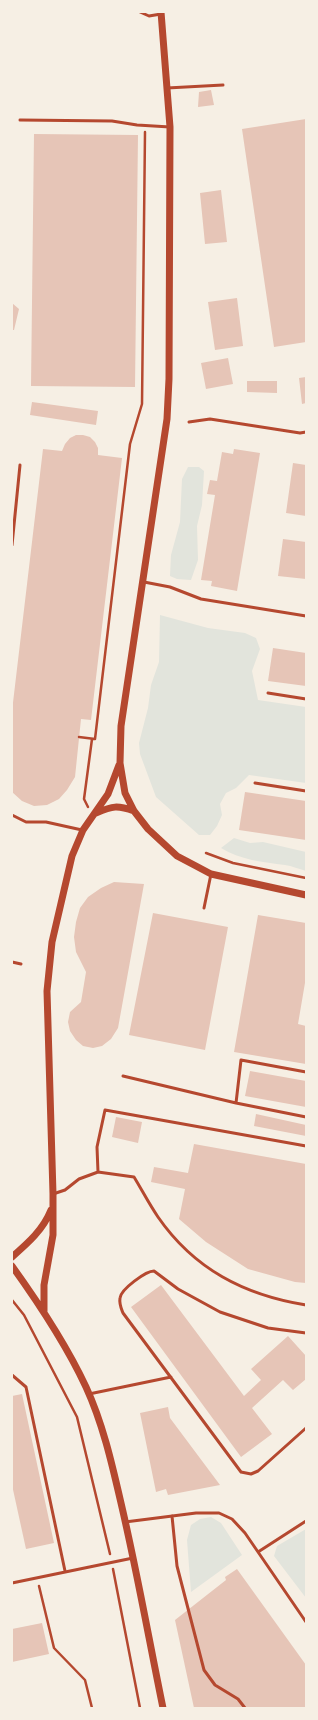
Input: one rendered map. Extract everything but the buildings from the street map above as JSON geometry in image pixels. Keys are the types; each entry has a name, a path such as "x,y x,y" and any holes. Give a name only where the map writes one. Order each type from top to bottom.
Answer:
{"street":[{"path":"161,13 170,127 169,379 167,419 144,582 121,726 120,763 125,794 134,811 148,829 178,856 211,874 306,895"},
{"path":"44,1311 44,1285 53,1236 47,990 52,942 72,856 83,830 108,794 120,763"},
{"path":"94,815 113,806 124,807 134,811"},
{"path":"12,1257 29,1243 46,1222 53,1206"},
{"path":"12,1266 44,1311 60,1337 89,1394 108,1449 133,1558 163,1708"}],"lane":[{"path":"140,12 149,16 161,13"},
{"path":"167,88 223,86"},
{"path":"20,120 112,121 146,126 170,127"},
{"path":"189,422 210,419 300,433 306,432"},
{"path":"12,545 20,465"},
{"path":"144,582 170,587 201,599 306,616"},
{"path":"268,693 306,699"},
{"path":"255,783 306,791"},
{"path":"12,816 26,822 46,822 83,830"},
{"path":"204,908 211,874"},
{"path":"12,962 21,964"},
{"path":"236,1103 241,1060 306,1072"},
{"path":"123,1076 236,1103 306,1117"},
{"path":"98,1172 98,1147 105,1110 306,1146"},
{"path":"53,1194 65,1190 79,1179 98,1172 134,1177 158,1217 181,1245 196,1260 220,1277 249,1290 287,1302 306,1306"},
{"path":"306,1333 268,1328 220,1312 197,1301 178,1289 157,1272 152,1271 123,1290 120,1296 120,1305 124,1313 241,1472 251,1474 258,1471 306,1428"},
{"path":"12,1375 26,1387 65,1571"},
{"path":"89,1394 171,1377"},
{"path":"125,1522 196,1513 219,1513 232,1519 245,1533 306,1622"},
{"path":"172,1516 177,1566 204,1670 214,1685 238,1698 245,1708"},
{"path":"258,1552 306,1521"},
{"path":"12,1583 133,1558"}],"path":[{"path":"94,815 84,799 92,739 95,739 130,444 142,404 146,126"},
{"path":"79,737 92,739"},
{"path":"206,853 233,863 306,878"},
{"path":"12,1300 24,1315 77,1416 112,1562 140,1708"},
{"path":"37,1577 54,1648 85,1680 92,1708"}],"shaded area":[{"path":"188,467 199,467 204,471 202,505 197,526 198,560 191,580 177,579 170,576 171,555 180,522 182,479"},
{"path":"160,615 208,628 245,633 256,638 260,649 252,671 258,700 306,707 306,783 249,775 236,788 226,793 220,804 222,815 217,826 210,835 199,835 156,797 140,754 139,743 148,708 151,685 159,662"},
{"path":"234,838 250,843 263,842 306,852 306,871 288,865 244,858 221,848"},
{"path":"211,1517 221,1523 242,1555 191,1592 187,1540 191,1525 200,1519"},
{"path":"306,1529 306,1598 274,1556 277,1546"}]}
